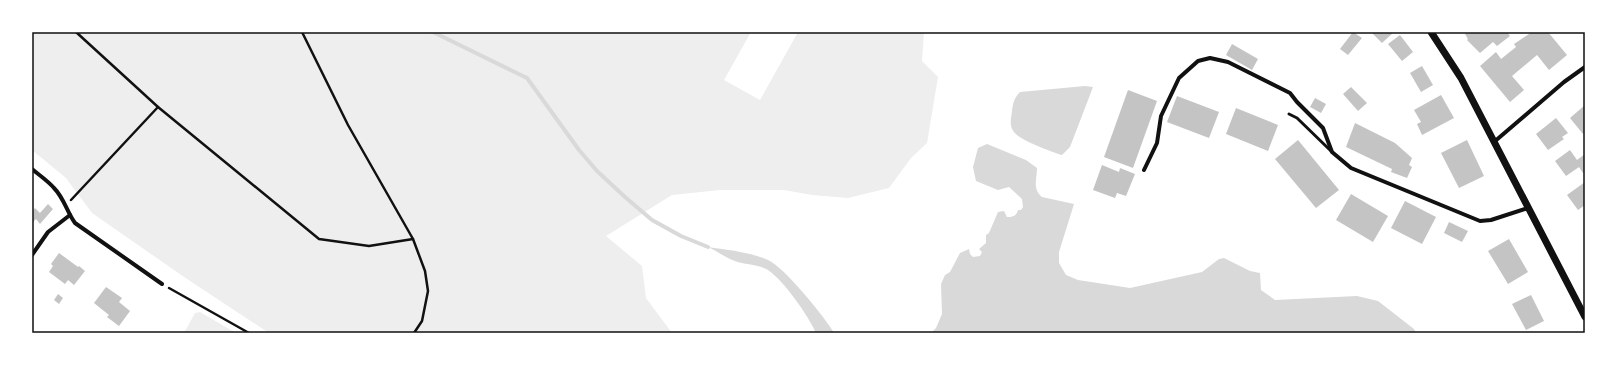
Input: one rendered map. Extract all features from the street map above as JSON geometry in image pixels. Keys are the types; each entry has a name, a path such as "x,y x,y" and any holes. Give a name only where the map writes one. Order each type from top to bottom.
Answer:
{"street":[{"path":"1431,32 1461,78 1585,317"},
{"path":"1144,170 1157,143 1161,116 1179,78 1198,61 1210,58 1228,62 1290,93 1296,102 1323,128 1332,152 1351,168 1480,221 1491,220 1528,208"},
{"path":"1494,142 1564,82 1585,67"},
{"path":"32,169 54,188 66,205 75,223 162,284"},
{"path":"32,255 48,232 70,215"}],"lane":[{"path":"1288,114 1297,118 1332,152"}],"path":[{"path":"76,32 158,107 319,239 369,246 413,239"},
{"path":"302,32 348,125 413,239 426,271 428,291 422,321 414,333"},
{"path":"66,205 158,107"},
{"path":"162,284 249,333"}],"shaded area":[{"path":"32,32 751,32 724,80 760,100 798,32 924,32 922,61 938,77 927,143 911,158 889,188 848,198 812,195 784,190 720,190 672,195 606,236 642,266 646,298 672,333 269,333 187,279 92,213 66,178 32,150"},
{"path":"1085,86 1093,87 1070,147 1062,155 1022,139 1012,130 1011,122 1013,106 1015,99 1020,92"},
{"path":"987,144 1026,160 1037,168 1036,187 1042,197 1074,204 1059,252 1059,263 1066,275 1078,280 1130,288 1202,272 1219,259 1224,258 1250,271 1260,273 1261,290 1275,300 1357,296 1378,301 1414,329 1416,333 931,333 936,328 942,314 941,284 945,275 950,272 960,253 969,249 970,254 973,257 980,256 982,252 979,249 986,243 986,235 989,233 998,212 1004,211 1007,217 1011,217 1023,207 1022,199 1009,187 998,190 976,181 973,167 978,148"},
{"path":"708,247 754,255 775,264 804,293 834,333 816,333 795,299 781,282 768,270 735,261"},
{"path":"200,312 236,333 184,333 195,313"}],"building":[{"path":"1353,32 1362,38 1348,55 1340,49"},
{"path":"1371,32 1394,32 1382,43"},
{"path":"1467,32 1507,32 1510,36 1497,46 1493,42 1480,53 1467,40 1468,39 1465,34"},
{"path":"1532,32 1548,32 1567,55 1549,70 1537,55 1512,76 1524,90 1510,102 1480,66 1496,52 1501,59 1516,47 1514,44"},
{"path":"1400,35 1413,52 1402,61 1388,44"},
{"path":"1232,44 1258,59 1252,70 1226,55"},
{"path":"1422,66 1433,85 1421,92 1410,73"},
{"path":"1351,87 1367,103 1358,111 1343,94"},
{"path":"1128,90 1157,101 1133,168 1104,157"},
{"path":"1441,95 1454,118 1422,135 1417,124 1421,122 1414,110"},
{"path":"1177,96 1219,112 1209,138 1167,122"},
{"path":"1315,98 1326,104 1321,113 1310,107"},
{"path":"1585,105 1585,132 1583,134 1570,118"},
{"path":"1236,108 1278,125 1268,151 1226,134"},
{"path":"1556,118 1568,133 1562,137 1564,139 1548,150 1536,134"},
{"path":"1355,123 1395,143 1412,158 1409,165 1412,167 1407,178 1391,172 1392,169 1346,147"},
{"path":"1298,140 1339,190 1316,208 1275,159"},
{"path":"1467,140 1484,176 1459,188 1441,153"},
{"path":"1570,150 1577,160 1585,154 1585,172 1583,173 1579,167 1566,176 1555,161"},
{"path":"1102,165 1119,172 1120,168 1135,174 1126,196 1117,193 1115,198 1093,190"},
{"path":"1585,182 1585,205 1578,210 1567,195"},
{"path":"1351,194 1388,216 1373,242 1336,220"},
{"path":"1405,201 1436,217 1422,244 1391,228"},
{"path":"48,204 53,209 40,224 36,219 32,223 32,212 35,208 40,213"},
{"path":"1449,222 1468,231 1462,242 1444,233"},
{"path":"1509,239 1528,272 1508,284 1488,251"},
{"path":"59,253 85,271 74,285 68,280 65,284 49,272 53,266 51,264"},
{"path":"106,287 122,298 119,302 130,311 119,326 107,317 109,315 94,303"},
{"path":"58,294 63,298 59,304 54,300"},
{"path":"1531,295 1544,321 1526,330 1512,304"}],"waterway":[{"path":"433,32 527,78 579,150 597,171 652,220 681,236 708,247"}]}
